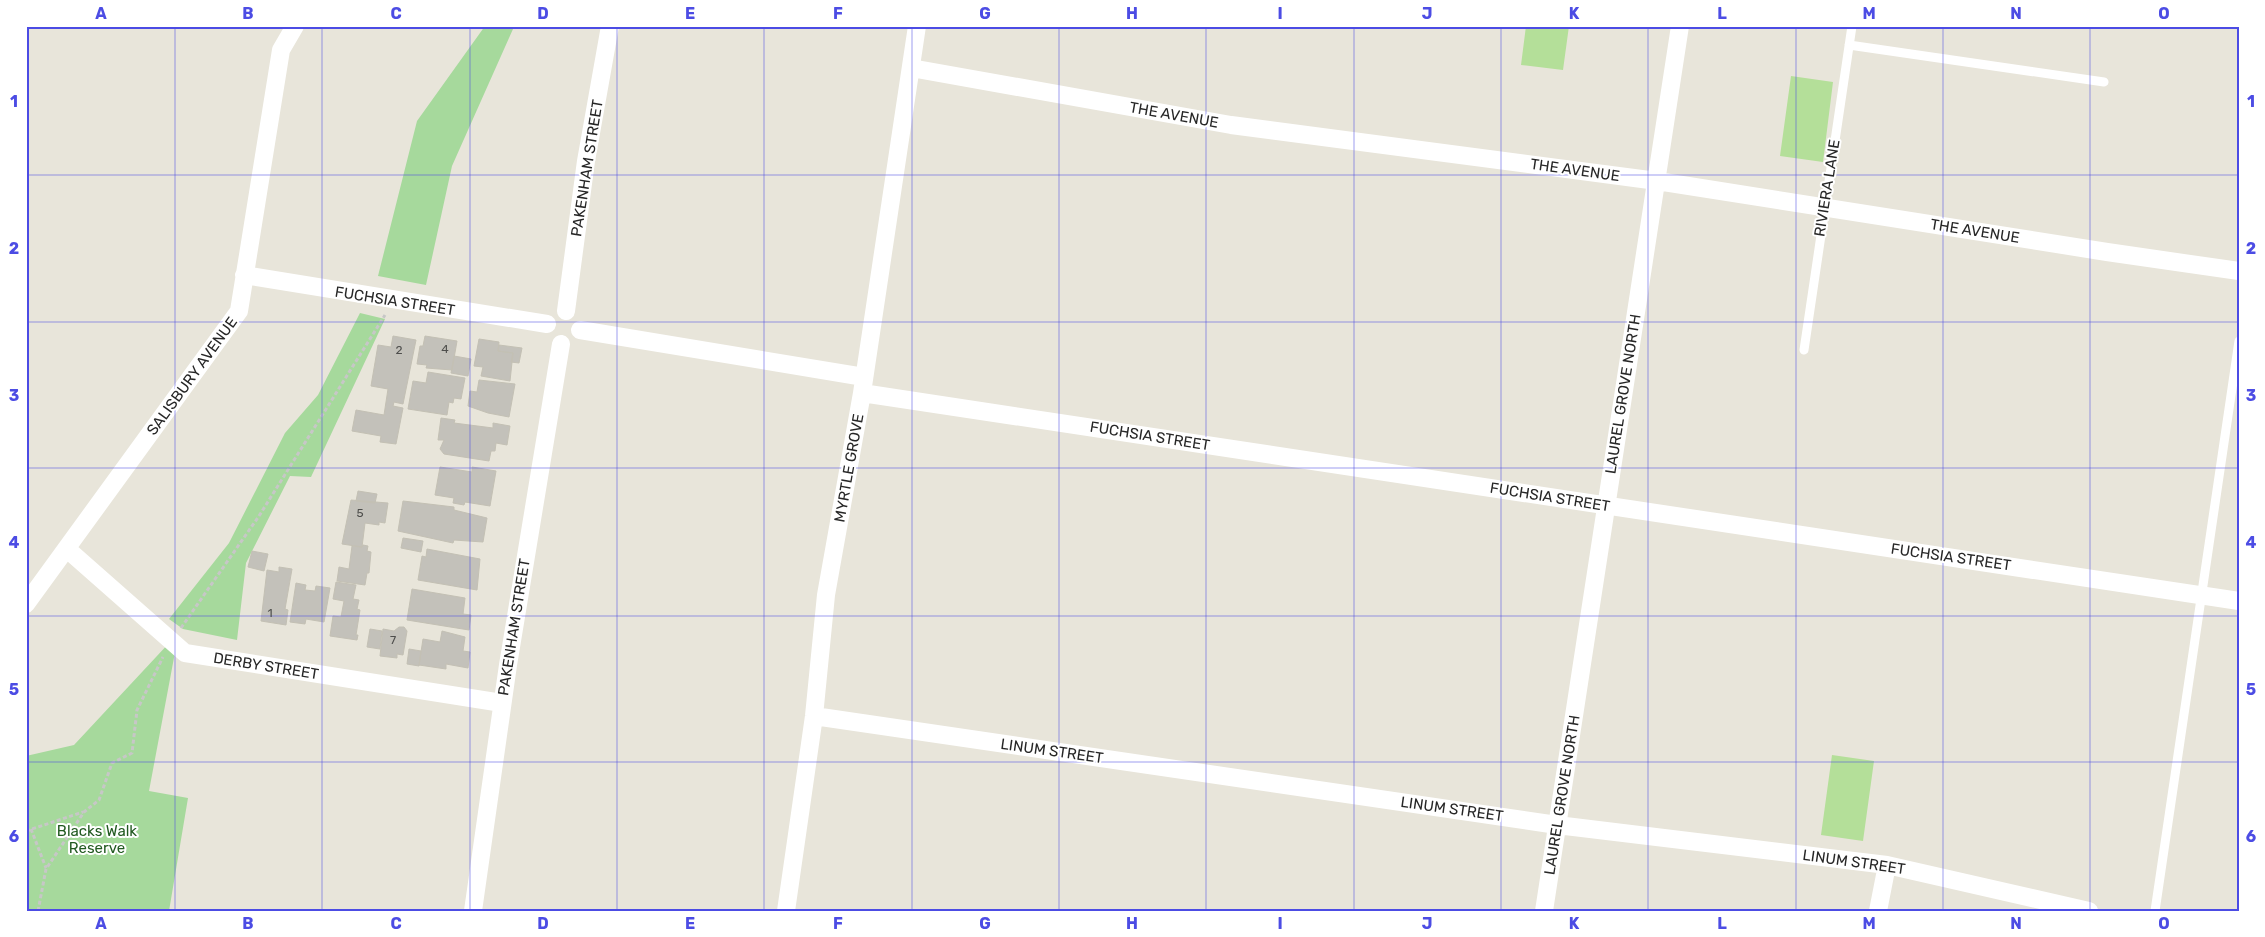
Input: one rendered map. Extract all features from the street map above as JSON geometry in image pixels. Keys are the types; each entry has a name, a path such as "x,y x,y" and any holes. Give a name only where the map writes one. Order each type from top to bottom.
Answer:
{"street":[{"name":"SALISBURY AVENUE","path":"26,604 239,310 281,50 295,26"},
{"name":"PAKENHAM STREET","path":"566,311 586,161 610,26"},
{"name":"MYRTLE GROVE","path":"786,911 814,716 826,595 863,385 918,26"},
{"name":"LAUREL GROVE NORTH","path":"1544,911 1680,26"},
{"name":"THE AVENUE","path":"911,68 1231,125 1657,181 2239,271"},
{"name":"FUCHSIA STREET","path":"244,275 391,301 547,324"},
{"path":"566,311 577,318 580,330 575,340 561,344 551,339 548,335 547,324 556,312 566,311"},
{"name":"FUCHSIA STREET","path":"580,330 863,385 1605,506 2239,601"},
{"name":"PAKENHAM STREET","path":"473,911 502,703 561,344"},
{"name":"DERBY STREET","path":"67,548 185,653 502,703"},
{"name":"LINUM STREET","path":"814,716 1557,825 1887,865 2089,911"},
{"path":"1878,911 1887,865"}],"lane":[{"name":"RIVIERA LANE","path":"1804,350 1852,26"},
{"path":"1849,45 2104,82"},
{"path":"2155,911 2239,341"}],"path":[{"path":"38,911 46,869 84,812 99,800 112,763 132,753 138,710 172,641 254,524 323,417 380,325 391,301"},
{"path":"26,831 84,812"},
{"path":"31,829 46,869"}],"green space":[{"path":"485,26 504,26 513,29 452,166 426,285 378,276 417,121"},
{"path":"1526,26 1569,26 1563,70 1521,65"},
{"path":"1791,76 1833,82 1823,162 1780,156"},
{"path":"360,313 385,319 311,477 290,476 246,563 237,640 183,629 169,619 229,543 285,433 318,395"},
{"name":"Blacks Walk Reserve","path":"170,642 176,647 149,791 188,798 169,911 26,911 26,756 74,745"},
{"path":"1832,755 1874,761 1863,841 1821,835"}],"building":[{"path":"393,336 416,340 403,404 394,402 393,406 403,408 396,444 380,442 381,436 352,431 356,410 384,415 388,389 371,386 378,345 391,347"},
{"path":"425,336 457,341 452,370 426,368 427,365 417,364 420,346 423,346"},
{"path":"479,339 499,342 498,351 513,353 510,381 481,376 483,367 474,366"},
{"path":"499,345 522,348 519,363 511,362 513,353 498,351"},
{"path":"454,356 471,359 468,376 451,373"},
{"path":"428,372 465,378 461,399 454,398 453,403 449,402 447,415 408,409 413,381 426,383"},
{"path":"479,380 515,384 509,417 488,413 468,406 470,391 477,392"},
{"path":"441,418 455,420 454,423 493,428 493,423 510,426 507,445 496,443 495,451 491,451 489,461 444,454 440,449 444,440 438,440"},
{"path":"440,467 472,472 472,467 496,471 490,506 465,502 464,505 453,503 454,498 435,495"},
{"path":"358,491 377,494 375,503 356,501"},
{"path":"351,500 388,503 385,523 379,522 379,525 365,523 362,547 342,544"},
{"path":"403,501 454,507 454,510 487,518 483,542 454,540 453,543 398,531"},
{"path":"403,538 423,541 421,552 401,548"},
{"path":"363,545 368,546 367,551 371,552 369,573 367,573 365,585 337,581 339,567 349,569 352,546 362,547"},
{"path":"427,549 480,559 477,590 418,580 422,556 426,557"},
{"path":"252,551 268,554 264,571 248,567"},
{"path":"279,567 292,569 285,609 288,610 286,625 261,621 267,570 279,572"},
{"path":"336,582 356,585 353,599 359,600 357,609 360,610 357,640 330,636 333,616 341,617 344,601 333,599"},
{"path":"296,583 306,585 305,590 315,591 316,586 330,588 324,622 306,619 305,624 290,622"},
{"path":"412,589 465,598 463,614 471,615 469,630 407,620"},
{"path":"399,627 404,627 407,631 403,655 397,654 397,658 380,656 383,629 394,631"},
{"path":"370,629 382,631 380,649 367,647"},
{"path":"442,631 465,637 463,651 470,652 468,668 446,664 446,669 419,665 423,639 440,642"},
{"path":"409,649 421,651 419,666 407,664"}]}
